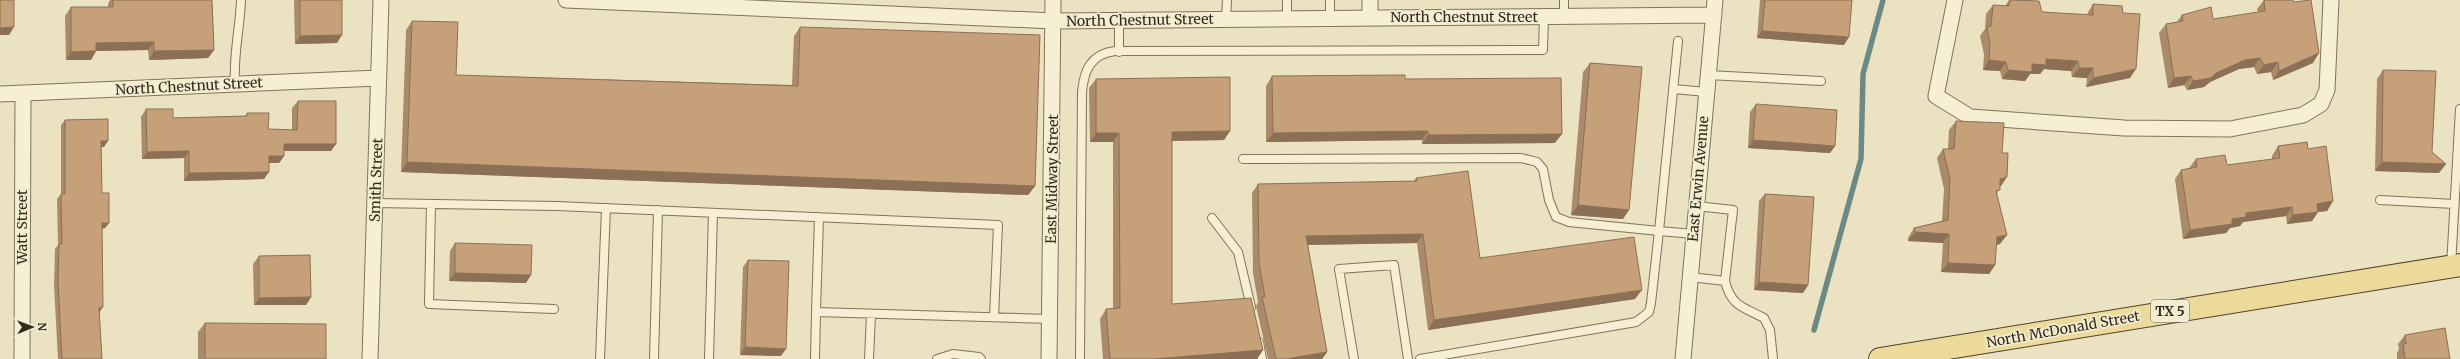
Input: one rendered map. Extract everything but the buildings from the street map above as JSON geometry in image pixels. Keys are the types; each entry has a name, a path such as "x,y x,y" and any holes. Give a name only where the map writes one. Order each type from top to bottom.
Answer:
{"main road":[{"name":"North McDonald Street","path":"1880,359 2456,266"}],"street":[{"name":"Smith Street","path":"370,359 376,203 381,0"},
{"name":"North Chestnut Street","path":"566,0 1054,21 1564,16 1714,7"},
{"name":"East Midway Street","path":"1049,359 1054,21 1053,0"},
{"path":"1370,0 1370,18"},
{"path":"1955,0 1936,96 1970,117 2124,128 2230,129 2303,115 2322,104 2327,90 2331,0"},
{"name":"East Erwin Avenue","path":"1683,359 1714,7"},
{"name":"North Chestnut Street","path":"0,94 379,78"},
{"name":"Watt Street","path":"22,359 23,94"}],"lane":[{"path":"235,84 234,64 239,36 241,0"},
{"path":"1226,19 1227,0"},
{"path":"1287,0 1287,19"},
{"path":"1330,0 1330,18"},
{"path":"1564,0 1564,16"},
{"path":"1080,359 1083,78 1086,68 1096,57 1104,53 1119,52 1544,50 1544,16"},
{"path":"1119,20 1119,52"},
{"path":"1420,359 1636,322 1648,312 1652,303 1678,41"},
{"path":"1708,75 1821,81"},
{"path":"1674,89 1706,92"},
{"path":"2456,266 2454,204 2460,109"},
{"path":"1243,159 1521,158 1538,162 1543,169 1549,200 1556,217 1569,222 1694,234"},
{"path":"2380,200 2454,204"},
{"path":"376,203 606,208 998,225 994,317"},
{"path":"431,204 429,304 554,310"},
{"path":"1696,206 1733,210 1725,281 1728,292 1736,305 1764,318 1770,330 1773,359"},
{"path":"600,359 606,208"},
{"path":"654,359 658,210"},
{"path":"709,359 713,213"},
{"path":"815,359 819,217"},
{"path":"1212,218 1238,252 1252,313"},
{"path":"1354,359 1339,269 1394,265 1408,359"},
{"path":"1690,277 1725,281"},
{"path":"816,312 1050,319"},
{"path":"869,359 871,314"},
{"path":"1257,336 1262,359"},
{"path":"937,359 953,354 979,357 981,359"}],"waterway":[{"path":"1814,330 1861,159 1863,74 1883,0"}]}
